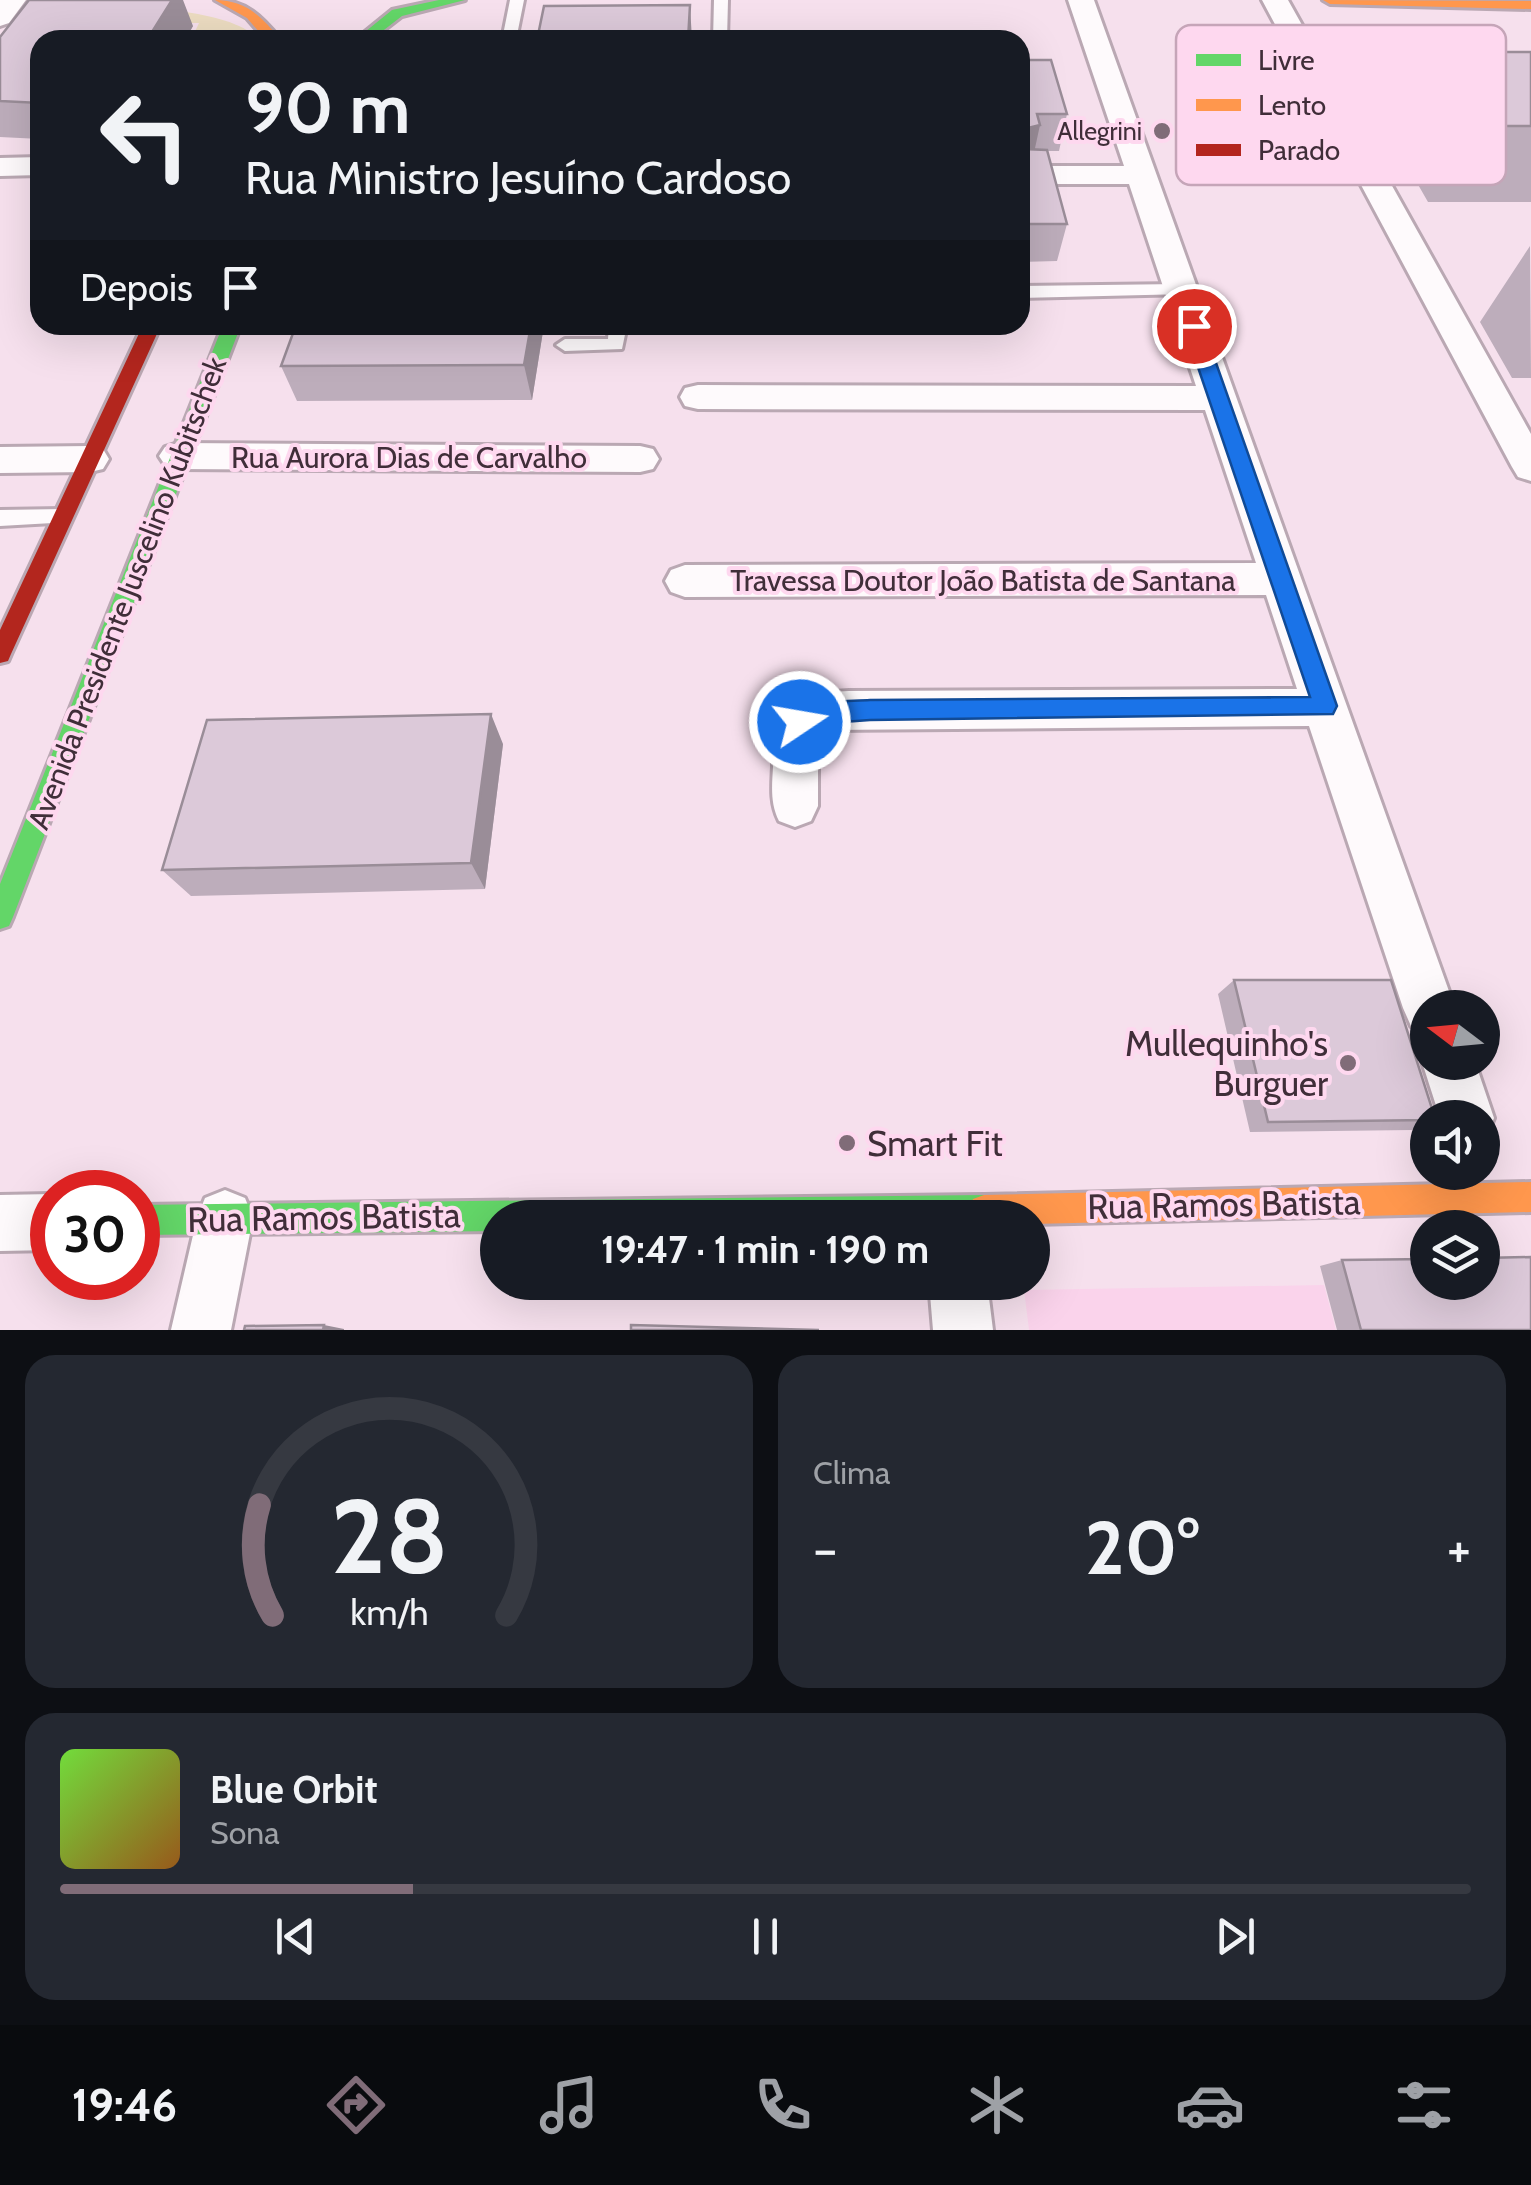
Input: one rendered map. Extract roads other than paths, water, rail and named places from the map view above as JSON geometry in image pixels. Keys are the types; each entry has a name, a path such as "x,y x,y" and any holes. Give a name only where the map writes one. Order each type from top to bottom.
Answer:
{"main road":[{"path":"222,0 250,13 270,30"},
{"path":"375,30 397,14 458,0"},
{"path":"1330,0 1523,4"},
{"path":"354,30 361,11"},
{"path":"3,642 147,335"},
{"name":"Avenida Presidente Juscelino Kubitschek","path":"0,917 228,335"},
{"name":"Rua Ramos Batista","path":"1050,1209 1503,1185"},
{"name":"Rua Ramos Batista","path":"160,1219 480,1217"}],"street":[{"path":"0,18 13,0"},
{"path":"1081,0 1423,990"},
{"path":"1275,0 1289,25"},
{"path":"0,167 30,166"},
{"path":"1030,175 1141,174"},
{"path":"1376,185 1531,467"},
{"path":"698,397 1218,398"},
{"name":"Rua Aurora Dias de Carvalho","path":"178,456 640,459"},
{"path":"0,460 90,458"},
{"name":"Travessa Doutor João Batista de Santana","path":"685,581 1281,580"},
{"path":"794,806 796,732 800,722 812,714 870,710 1325,706"},
{"path":"201,1330 225,1218"},
{"path":"0,1223 30,1222"},
{"path":"960,1300 962,1330"}],"lane":[{"path":"511,30 516,0"},
{"path":"720,30 721,0"},
{"path":"1030,292 1181,290"},
{"path":"565,345 616,345 617,335"},
{"path":"0,518 63,517"}],"place":[{"name":"Allegrini","path":"1162,131"},
{"name":"Mullequinho's Burguer","path":"1348,1063"},
{"name":"Smart Fit","path":"847,1143"}]}
